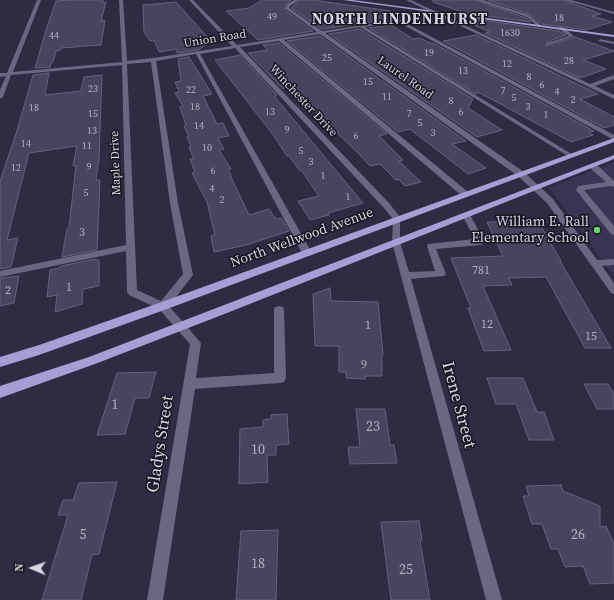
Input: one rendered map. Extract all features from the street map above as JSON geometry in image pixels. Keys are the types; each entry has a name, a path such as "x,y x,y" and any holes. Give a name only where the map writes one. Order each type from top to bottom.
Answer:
{"main road":[{"path":"345,0 614,36"},
{"path":"561,28 614,32"},
{"name":"North Wellwood Avenue","path":"0,362 39,350 163,306 572,156 614,139"},
{"path":"0,392 91,361 614,157"}],"street":[{"path":"0,97 39,0"},
{"name":"Maple Drive","path":"120,0 124,61 132,292 163,306"},
{"name":"Winchester Drive","path":"191,0 235,46 241,50 398,219"},
{"name":"Laurel Road","path":"297,0 288,6 288,10 521,174 550,201 614,290"},
{"path":"408,0 614,97"},
{"path":"479,0 528,16 539,25"},
{"path":"567,0 614,13"},
{"name":"Union Road","path":"0,75 124,61 153,60 321,32 399,21 416,13 431,11"},
{"path":"399,21 614,139"},
{"path":"361,26 572,156"},
{"path":"549,44 572,36 561,28"},
{"path":"280,39 465,194"},
{"path":"600,40 614,43"},
{"path":"197,52 307,253"},
{"path":"153,60 174,203 188,275 163,306"},
{"path":"589,86 614,77"},
{"path":"593,166 613,184"},
{"path":"613,184 581,188 580,190 614,232"},
{"path":"406,276 441,274 431,246 481,242 466,215"},
{"name":"Irene Street","path":"398,219 396,242 494,600"},
{"path":"0,274 131,247"},
{"path":"594,263 614,262"},
{"name":"Gladys Street","path":"154,600 196,343 163,306"},
{"path":"189,384 280,378 279,310"}],"shaded area":[{"name":"William E. Rall Elementary School","path":"614,162 614,273 612,273 549,188"}],"building":[{"path":"103,0 103,3 106,2 101,21 105,20 101,45 61,48 61,50 56,51 50,67 35,68 56,1"},
{"path":"262,0 291,0 286,4 285,10 313,31 258,40 226,11 249,8"},
{"path":"300,0 313,0 391,11 382,19 384,20 322,29 291,8"},
{"path":"433,0 476,0 526,18 531,22 465,13 433,2"},
{"path":"488,0 564,0 601,14 592,16 612,22 586,30 542,24 529,14"},
{"path":"176,2 211,41 198,50 177,53 177,49 159,52 154,40 150,41 144,32 143,5"},
{"path":"474,19 559,31 566,35 547,42 546,46 575,37 614,51 583,60 606,69 580,78 485,33 490,32 465,21"},
{"path":"391,25 413,39 420,38 433,43 594,131 589,132 593,135 571,142 478,92 476,94 369,28"},
{"path":"360,29 473,99 468,108 502,130 477,137 329,34"},
{"path":"476,35 598,94 580,99 614,117 614,125 604,128 443,41"},
{"path":"320,36 466,141 452,144 486,168 468,174 410,129 398,132 287,41"},
{"path":"279,43 387,134 379,136 403,160 399,161 421,182 405,186 398,179 396,180 380,164 370,166 287,85 283,89 248,53 268,50 263,45"},
{"path":"240,55 277,95 275,97 363,203 310,220 298,201 319,196 301,170 299,170 289,156 287,156 274,136 215,60"},
{"path":"189,57 212,94 203,96 217,124 223,123 229,136 218,138 224,149 219,150 231,169 228,170 249,215 269,209 276,219 281,218 289,231 246,245 214,252 211,236 215,235 207,202 192,173 195,172 190,159 194,159 189,147 191,147 187,136 189,136 184,126 186,125 180,107 183,106 175,93 179,92 175,82 181,81 178,59"},
{"path":"49,73 45,95 81,91 84,77 102,75 99,158 96,180 100,180 97,250 62,257 67,229 69,228 76,165 73,166 77,146 29,153 7,240 18,238 11,267 0,269 0,181 16,134 33,75"},
{"path":"538,221 611,348 585,348 546,277 509,278 512,285 483,286 511,350 484,351 468,308 471,308 451,258 503,256 487,222"},
{"path":"96,259 99,260 99,286 83,289 82,304 55,312 57,295 47,297 50,270 60,268 61,266"},
{"path":"19,276 14,303 0,306 0,278"},
{"path":"330,288 331,301 378,302 383,354 382,376 365,376 365,379 346,378 346,372 339,372 339,346 315,346 313,294"},
{"path":"156,372 149,398 135,398 125,434 97,435 117,373"},
{"path":"487,378 523,378 537,412 544,412 554,440 529,440 516,404 496,404"},
{"path":"584,384 608,384 614,394 614,409 597,409"},
{"path":"356,409 385,409 390,445 394,445 397,463 350,464 348,447 360,447"},
{"path":"287,414 289,444 276,445 276,455 267,455 268,482 239,484 240,429 263,427 263,420 271,419 271,415"},
{"path":"117,482 99,554 92,555 81,600 42,600 68,515 58,515 63,500 73,500 79,483"},
{"path":"561,485 563,491 600,506 600,527 606,526 614,544 614,583 590,584 583,566 565,567 558,549 551,549 542,524 532,524 523,496 529,496 526,486"},
{"path":"419,521 422,540 420,540 430,600 391,600 381,522"},
{"path":"278,530 276,600 236,600 241,531"}],"place":[{"name":"William E. Rall Elementary School","path":"597,230"}],"district":[{"name":"NORTH LINDENHURST","path":"400,20"}]}
